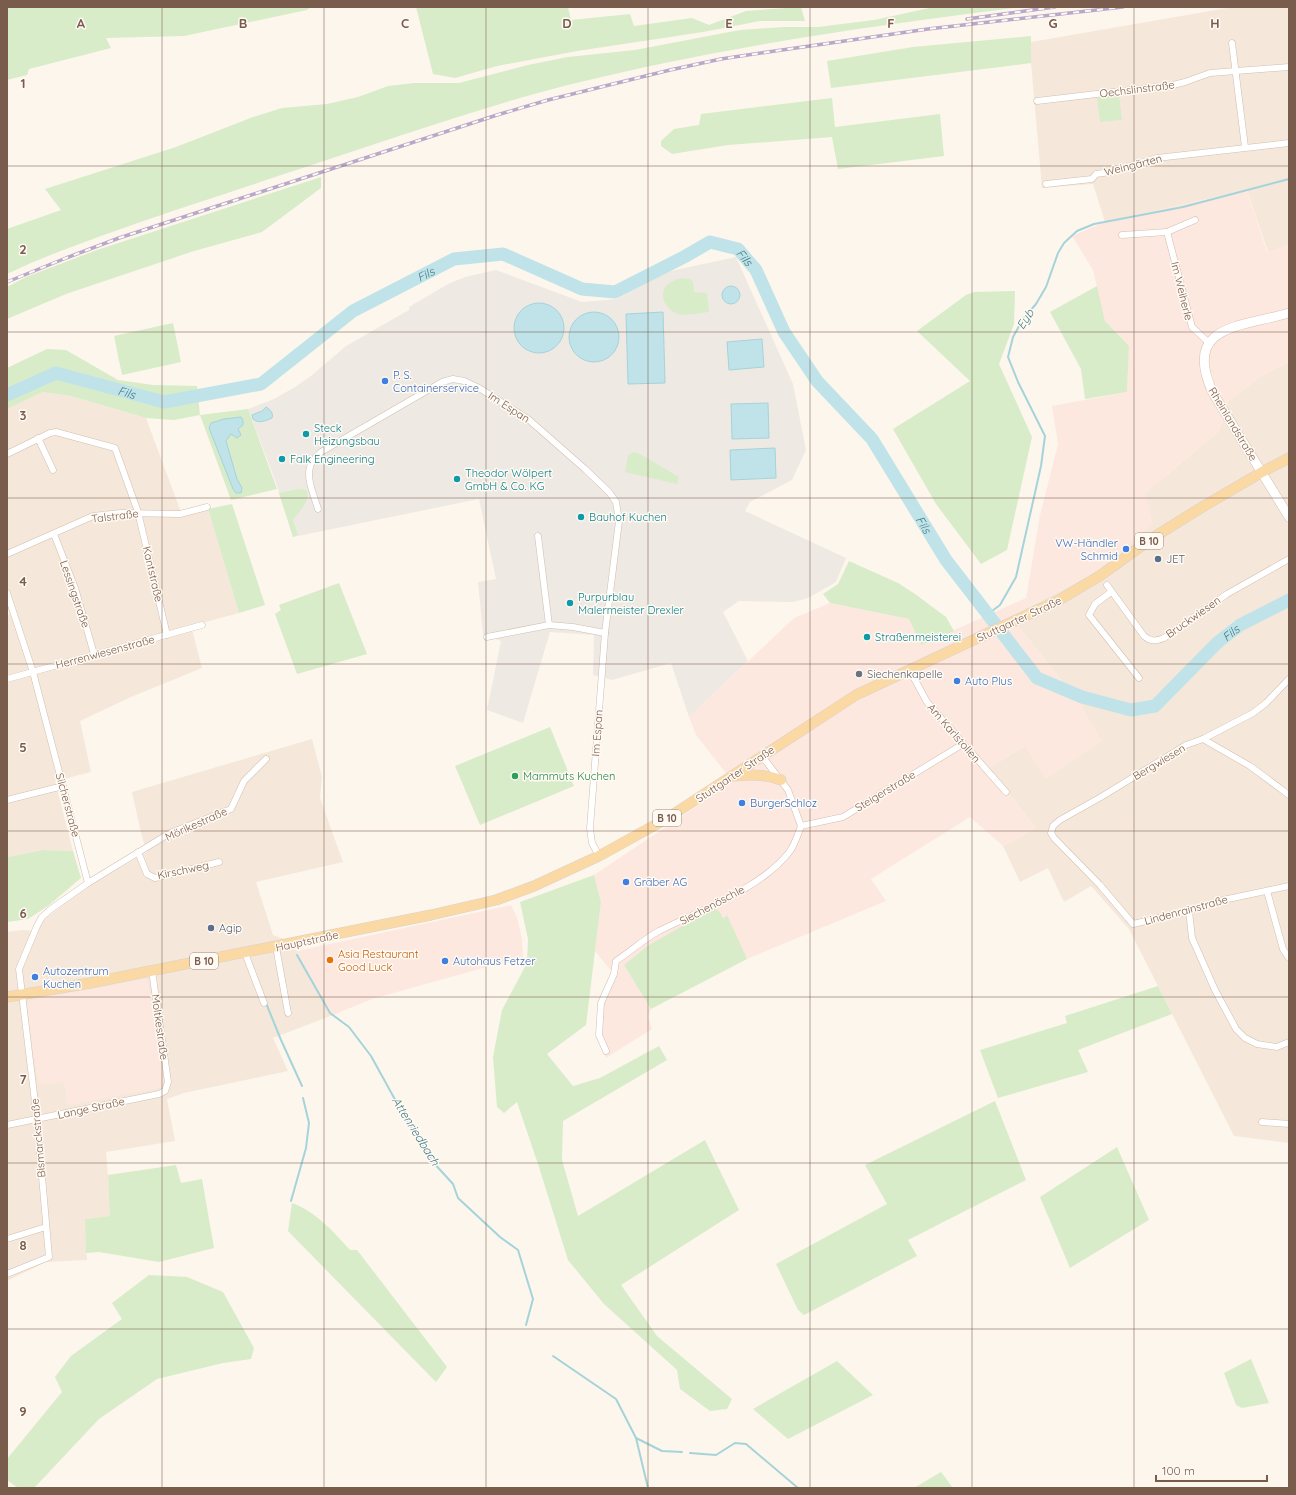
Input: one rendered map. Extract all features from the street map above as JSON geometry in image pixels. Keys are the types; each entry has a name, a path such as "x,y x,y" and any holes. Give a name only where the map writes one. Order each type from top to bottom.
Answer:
{"main road":[{"path":"1209,343 1217,334 1230,327 1289,313"},
{"name":"Rheinlandstraße","path":"1209,343 1203,359 1207,380 1221,408 1289,517"},
{"name":"Stuttgarter Straße","path":"599,856 666,819 856,695 1060,600 1176,523 1262,472 1289,458"},
{"path":"733,776 753,774 781,780"},
{"name":"Hauptstraße","path":"7,997 276,947 477,905 534,886 599,856"}],"street":[{"path":"1232,43 1245,147"},
{"name":"Oechslinstraße","path":"1037,101 1173,85 1210,73 1289,67"},
{"name":"Weingärten","path":"1046,184 1092,179 1096,174 1110,172 1157,158 1289,143"},
{"path":"1122,235 1167,232 1194,220"},
{"name":"Im Weiherle","path":"1167,232 1192,327 1209,343"},
{"name":"Im Espan","path":"318,509 310,484 309,468 314,459 321,452 442,382 453,379 464,381 478,388 528,419 609,492 616,502 619,521 605,633 590,828 592,843 599,856"},
{"name":"Kantstraße","path":"38,438 50,432 56,432 115,448 138,512 167,635"},
{"path":"7,454 38,438 53,470"},
{"name":"Talstraße","path":"7,554 93,516 138,512 180,514 206,507"},
{"name":"Lessingstraße","path":"54,534 75,588 94,654"},
{"path":"538,536 549,625"},
{"name":"Bruckwiesen","path":"1107,585 1144,636 1148,640 1156,641 1164,638 1227,594 1289,559"},
{"path":"1111,592 1095,604 1089,615 1139,678"},
{"name":"Silcherstraße","path":"7,593 33,672 88,883"},
{"path":"488,637 549,625 573,627 605,633"},
{"name":"Herrenwiesenstraße","path":"7,679 94,654 202,626"},
{"name":"Am Karlstollen","path":"909,670 927,702 1006,792"},
{"name":"Bergwiesen","path":"1051,833 1053,826 1060,820 1101,797 1186,745 1203,739 1253,713 1266,703 1289,679"},
{"path":"1203,739 1250,766 1289,796"},
{"name":"Steigerstraße","path":"801,826 843,817 963,744"},
{"path":"762,756 788,790 801,826"},
{"name":"Mörikestraße","path":"88,883 170,833 231,809 244,781 266,759"},
{"path":"7,800 63,786"},
{"name":"Siechenöschle","path":"606,1050 599,1035 601,1003 614,974 616,961 657,932 719,902 763,877 782,861 792,849 801,826"},
{"name":"Lindenrainstraße","path":"1051,833 1054,838 1100,885 1133,924 1189,911 1223,900 1289,886"},
{"name":"Kirschweg","path":"138,852 147,874 155,878 219,862"},
{"path":"21,995 19,969 42,917 88,883"},
{"path":"1267,891 1283,949 1289,958"},
{"path":"1189,911 1192,938 1214,990 1236,1029 1245,1038 1257,1044 1277,1048 1289,1042"},
{"path":"276,947 288,1013"},
{"path":"245,953 264,1003"},
{"name":"Moltkestraße","path":"152,971 168,1082"},
{"name":"Bismarckstraße","path":"7,1274 50,1257 37,1119 21,995"},
{"name":"Lange Straße","path":"7,1126 159,1094 165,1091 168,1082"},
{"path":"1262,1122 1289,1124"},
{"path":"7,1239 46,1227"}],"shaded area":[{"path":"1233,7 1289,7 1289,245 1268,252 1247,190 1105,222 1093,184 1042,188 1031,63 1031,42"},
{"path":"1247,190 1267,252 1289,245 1289,362 1261,376 1228,401 1219,431 1145,493 1153,524 1096,572 1010,616 1080,704 1102,741 1046,779 1025,746 989,768 1036,828 1003,846 970,817 871,879 886,901 747,959 742,951 727,915 624,965 651,1009 648,1016 652,1029 606,1058 597,1034 599,1003 612,972 595,951 601,902 594,875 733,782 696,735 689,717 794,618 830,603 909,619 921,645 1026,598 1040,515 1058,444 1052,406 1127,392 1129,346 1105,321 1093,270 1072,236 1105,222"},
{"path":"736,257 793,384 806,450 792,480 750,502 745,511 846,558 836,582 808,598 793,602 739,601 723,612 748,661 689,717 671,663 612,680 593,675 594,635 550,632 523,723 487,710 501,641 483,634 478,582 496,579 479,499 293,537 275,480 248,409 274,399 295,387 311,376 346,346 409,310 409,307 448,284 465,277 496,270 582,302 617,299 666,272"},
{"path":"1289,362 1289,1143 1234,1136 1129,929 1091,886 1064,902 1048,868 1020,882 1003,846 1036,828 989,768 1025,746 1080,704 1010,616 1096,572 1145,493 1219,431 1228,401 1261,376"},
{"path":"43,392 71,396 146,418 182,515 208,509 239,613 191,626 202,668 131,697 80,721 91,772 55,781 73,851 43,850 7,857 7,615 10,614 7,605 7,409"},
{"path":"312,739 322,777 320,798 343,862 256,882 273,935 284,939 297,951 333,1015 273,1038 288,1071 184,1093 167,1099 175,1141 106,1152 111,1216 85,1219 87,1260 46,1262 7,1281 7,932 22,930 38,931 44,920 59,908 91,885 147,852 142,837 132,792"},
{"path":"511,905 517,917 522,939 523,957 372,999 333,1015 297,951"},
{"path":"147,979 164,1079 163,1087 68,1105 64,1082 39,1085 30,1033 27,1001"}],"green space":[{"path":"7,7 311,7 307,10 184,36 106,38 111,48 29,69 27,75 7,80"},
{"path":"416,7 568,7 571,20 630,14 634,26 692,18 709,25 746,11 801,7 805,21 760,21 703,32 577,51 497,66 455,78 433,74"},
{"path":"934,7 1023,7 792,39 678,60 564,86 457,117 156,216 61,251 7,274 7,229 61,210 45,189 176,147 253,117 282,108 327,104 358,97 388,86 414,83 459,83 528,65 568,57 635,50 740,30 784,27 818,27 874,20"},
{"path":"1031,36 1031,63 831,88 827,61 913,47"},
{"path":"1119,95 1122,120 1100,122 1097,98"},
{"path":"832,98 835,127 940,114 944,156 838,169 832,137 728,145 672,154 661,146 661,141 674,129 699,125 701,114"},
{"path":"321,177 321,188 262,232 194,251 66,294 7,319 7,287 26,277 97,250"},
{"path":"681,278 690,279 693,282 694,292 707,293 709,312 680,315 668,307 664,301 663,292 668,284"},
{"path":"1097,286 1105,321 1129,346 1127,392 1085,399 1081,369 1050,312"},
{"path":"1015,291 1014,324 999,364 1032,437 1007,550 981,564 936,504 893,429 970,381 917,331 966,295 974,292"},
{"path":"173,323 181,362 122,375 114,336"},
{"path":"47,349 66,350 118,380 153,385 197,386 200,415 174,420 146,418 71,396 43,392 7,409 7,368"},
{"path":"248,409 277,489 231,500 200,415"},
{"path":"634,452 679,477 677,484 625,472 628,455"},
{"path":"299,489 307,490 308,494 304,506 293,520 298,535 293,537 279,493"},
{"path":"232,504 265,605 239,613 208,509"},
{"path":"849,561 898,583 915,594 946,617 954,631 921,645 909,619 830,603 823,594 838,584"},
{"path":"339,583 367,654 297,674 275,614 281,610 279,605"},
{"name":"Mammuts Kuchen","path":"550,727 574,786 480,825 455,766"},
{"path":"43,850 73,851 81,878 48,906 28,919 7,922 7,857"},
{"path":"594,875 601,902 586,1025 547,1054 573,1086 600,1078 659,1046 667,1060 563,1121 562,1160 578,1216 705,1140 739,1210 621,1285 657,1336 732,1399 727,1409 710,1411 680,1389 677,1370 604,1304 568,1260 517,1102 504,1113 497,1107 493,1057 502,1010 527,963 528,939 520,902"},
{"path":"714,908 720,912 723,918 727,915 747,959 651,1009 624,965 649,945"},
{"path":"1158,986 1172,1014 1078,1050 1088,1072 998,1098 980,1050 1067,1023 1065,1016"},
{"path":"995,1101 1026,1180 908,1240 917,1256 804,1315 798,1310 776,1264 887,1204 865,1165"},
{"path":"1117,1147 1149,1220 1070,1268 1040,1197"},
{"path":"176,1165 181,1183 202,1179 214,1248 159,1262 99,1252 86,1253 85,1219 110,1216 108,1175"},
{"path":"292,1203 309,1211 331,1229 350,1250 357,1250 447,1367 436,1382 288,1231"},
{"path":"149,1275 187,1277 223,1292 254,1348 251,1359 223,1363 157,1379 99,1419 34,1488 18,1488 7,1480 7,1459 62,1392 55,1377 71,1356 122,1319 112,1303"},
{"path":"1251,1359 1269,1403 1242,1408 1236,1405 1224,1373"},
{"path":"837,1361 873,1395 788,1439 753,1409"},
{"path":"941,1472 953,1488 914,1488"}],"water":[{"path":"727,286 735,286 740,291 738,302 735,304 727,304 722,299 722,291"},
{"path":"539,303 553,307 560,314 564,328 560,342 553,349 539,353 525,349 518,342 514,328 518,314 525,307"},
{"path":"594,312 603,314 614,323 619,337 617,346 608,357 594,362 585,360 574,351 569,337 571,328 580,317"},
{"path":"663,312 665,383 628,384 626,314"},
{"path":"762,339 764,367 729,370 727,342"},
{"path":"768,403 769,438 732,439 731,404"},
{"path":"266,407 271,412 272,418 260,422 255,421 252,415 262,411"},
{"path":"241,417 243,420 243,425 238,429 241,435 237,438 231,434 226,441 237,479 242,488 241,493 236,493 233,489 209,428 211,423 224,419"},
{"path":"775,448 776,478 731,480 730,450"}],"waterway":[{"name":"Eyb","path":"988,614 1000,605 1016,577 1041,466 1045,436 1018,382 1008,357 1013,337 1023,319 1036,304 1046,287 1058,253 1064,243 1077,231 1094,224 1183,207 1289,179"},
{"name":"Fils","path":"7,395 56,373 164,402 261,384 353,311 454,259 503,254 582,289 615,292 710,242 738,249 756,270 784,332 817,381 872,439 946,560 1037,678 1082,697 1131,710 1155,706 1217,643 1240,625 1289,600"},
{"name":"Attenriedbach","path":"297,955 330,1013 349,1027 371,1056 403,1114 432,1161 453,1184 458,1198 500,1237 518,1250 533,1299 526,1325"},
{"path":"266,1003 302,1086"},
{"path":"291,1201 306,1148 309,1123 303,1098"},
{"path":"553,1356 616,1399 636,1438 648,1488"},
{"path":"636,1438 662,1451 682,1452"},
{"path":"690,1453 716,1455 735,1443 746,1444 798,1488"}],"railway":[{"path":"967,19 1055,7"},
{"path":"7,282 119,238 497,115 548,100 721,59 928,29 1123,7"}],"place":[{"name":"P. S. Containerservice","path":"385,381"},
{"name":"Steck Heizungsbau","path":"306,434"},
{"name":"Falk Engineering","path":"282,459"},
{"name":"Theodor Wölpert GmbH & Co. KG","path":"457,479"},
{"name":"Bauhof Kuchen","path":"581,517"},
{"name":"VW-Händler Schmid","path":"1126,549"},
{"name":"JET","path":"1158,559"},
{"name":"Purpurblau Malermeister Drexler","path":"570,603"},
{"name":"Straßenmeisterei","path":"867,637"},
{"name":"Siechenkapelle","path":"859,674"},
{"name":"Auto Plus","path":"957,681"},
{"name":"Mammuts Kuchen","path":"515,776"},
{"name":"BurgerSchloz","path":"742,803"},
{"name":"Gräber AG","path":"626,882"},
{"name":"Agip","path":"211,928"},
{"name":"Asia Restaurant Good Luck","path":"330,960"},
{"name":"Autohaus Fetzer","path":"445,961"},
{"name":"Autozentrum Kuchen","path":"35,977"}]}
